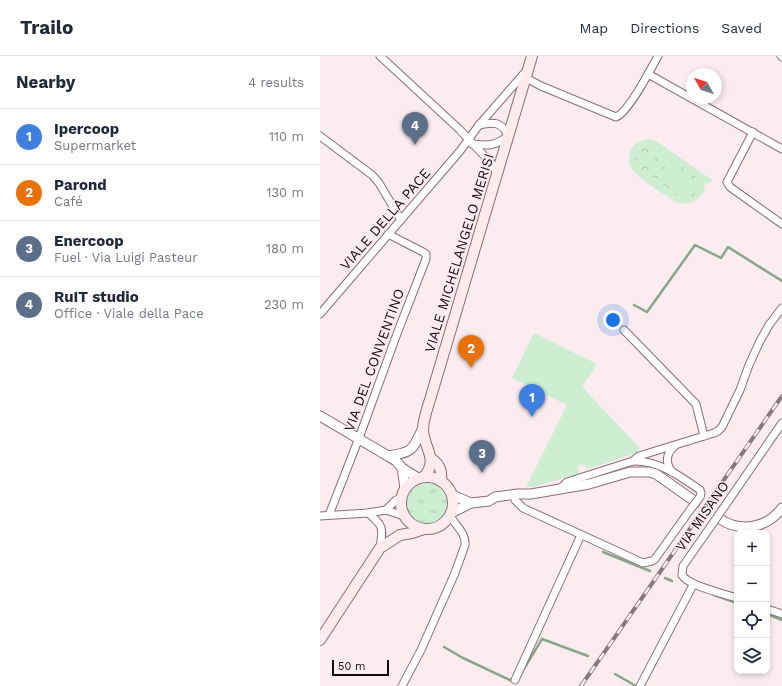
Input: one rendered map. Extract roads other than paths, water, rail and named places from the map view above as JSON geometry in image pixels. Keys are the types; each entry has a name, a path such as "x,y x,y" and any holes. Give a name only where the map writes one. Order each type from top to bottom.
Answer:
{"main road":[{"name":"VIALE MICHELANGELO MERISI","path":"441,481 442,473 437,463 432,459 423,428 432,393 532,56"},
{"path":"421,477 431,468 432,459"},
{"path":"421,477 430,477 441,481 448,487 452,495 453,507 451,514 442,525 430,529 418,528 406,519 401,511 400,499 405,488 413,480 421,477"},
{"path":"400,536 406,519"},
{"path":"320,640 380,548 400,536 424,529"}],"street":[{"path":"380,56 470,141 492,164 497,174"},
{"path":"527,73 541,86 616,117 624,112 658,56"},
{"name":"VIALE DELLA PACE","path":"320,314 470,141 479,125 527,73"},
{"path":"648,74 782,149"},
{"path":"470,141 491,145 500,142 508,136 505,129 496,124 488,123 479,125"},
{"path":"753,132 727,182 734,189 782,224"},
{"path":"320,136 372,175 379,183 401,220"},
{"name":"VIA DEL CONVENTINO","path":"329,515 427,257 423,252 388,234"},
{"path":"560,489 567,482 633,461 639,456 675,446 718,431 722,427 740,390 760,341 782,308"},
{"path":"624,330 696,404 704,436"},
{"path":"320,416 396,461 402,468 421,477"},
{"name":"VIA MISANO","path":"734,597 685,580 682,575 683,566 711,526 720,516 782,423"},
{"path":"388,456 403,454 413,449 423,428"},
{"path":"673,472 667,458 671,449 675,446"},
{"name":"VIA MISANO","path":"515,500 522,508 639,562 647,563 655,559 690,510 696,498 701,493 700,490 673,472 650,462 633,461"},
{"path":"402,468 405,488"},
{"path":"489,501 495,497 531,494 601,481 630,472 649,472 656,474 696,498"},
{"path":"402,686 421,650 455,573 465,546 462,531 452,520 451,514 471,503 489,501 495,503 515,500 528,497 531,494"},
{"path":"452,495 471,503"},
{"path":"386,510 396,500 400,499"},
{"path":"720,516 735,526 755,526 767,522 782,508"},
{"path":"320,516 368,513 386,510 406,519"},
{"path":"368,513 378,522 381,528 380,548"},
{"path":"515,680 581,535"},
{"path":"640,686 692,587"},
{"path":"770,610 782,614"}],"waterway":[{"path":"634,305 647,312 695,245 721,258 728,247 782,281"},
{"path":"603,552 650,571"},
{"path":"665,578 672,581"},
{"path":"714,595 734,602"},
{"path":"770,615 782,620"},
{"path":"522,672 542,639 588,656"},
{"path":"444,647 463,658 514,682"},
{"path":"615,674 636,686"}],"tunnel":[{"path":"693,500 720,519"}],"railway":[{"path":"581,686 782,396"}],"place":[{"name":"RuIT studio","path":"415,145"},
{"name":"Parond","path":"471,368"},
{"name":"Ipercoop","path":"532,417"},
{"name":"Enercoop","path":"482,473"}]}
